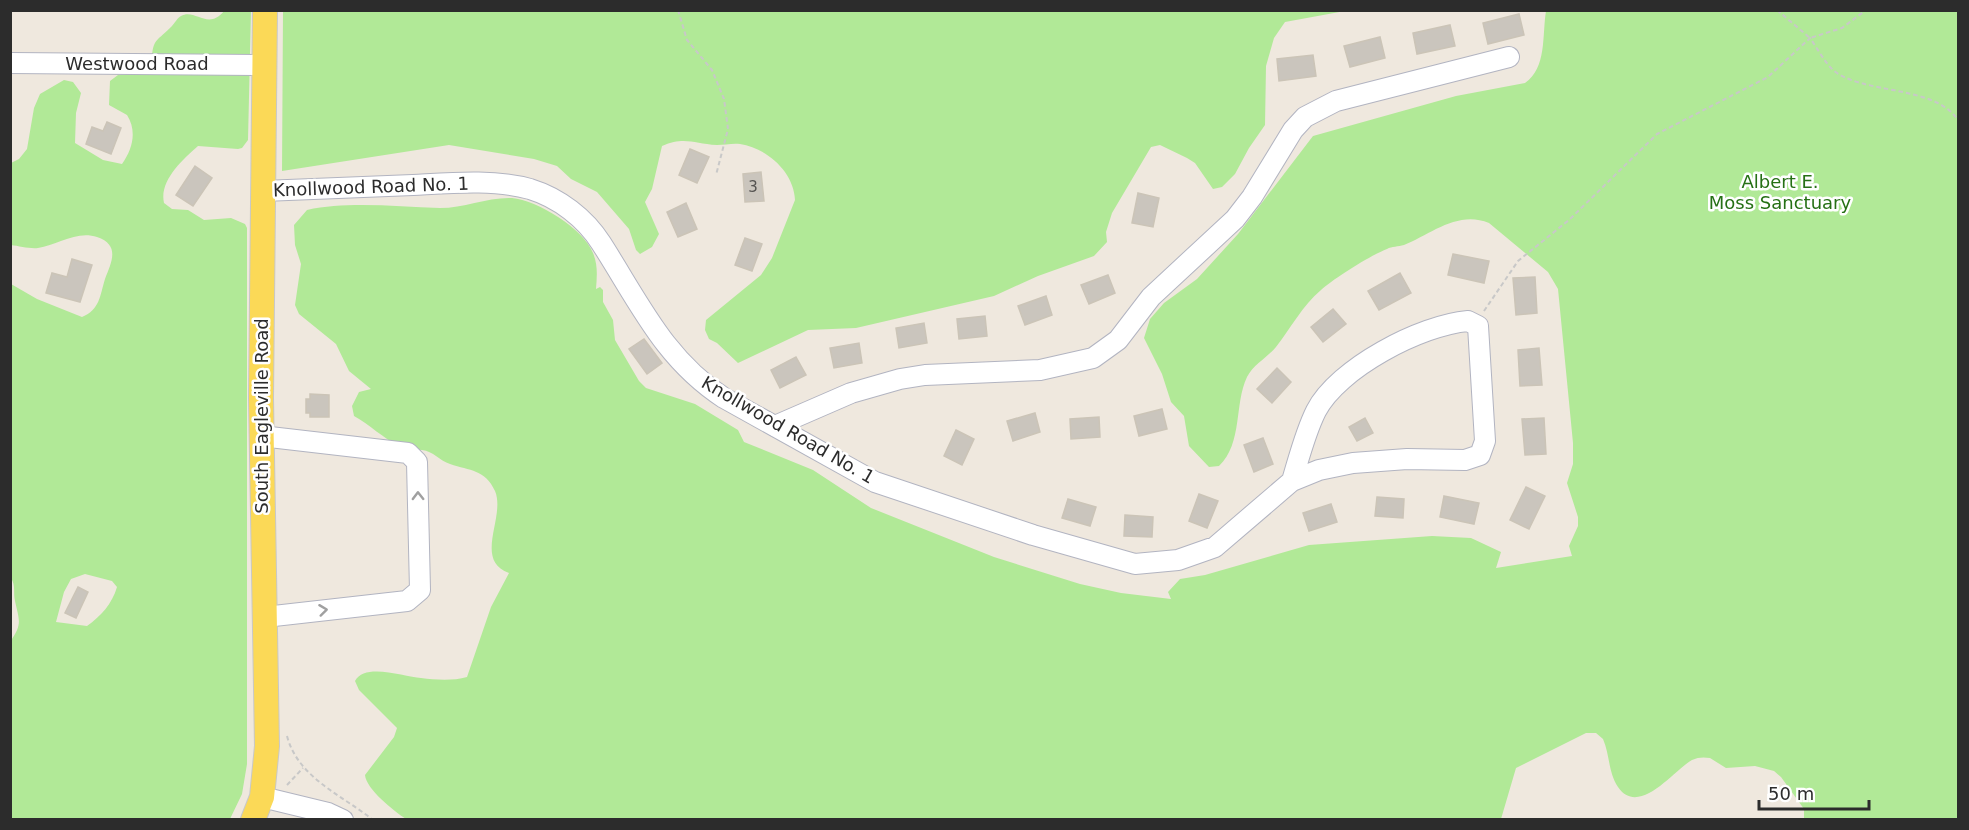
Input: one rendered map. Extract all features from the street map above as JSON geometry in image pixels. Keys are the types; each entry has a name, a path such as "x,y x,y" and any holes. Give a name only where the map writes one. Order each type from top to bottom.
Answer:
{"main road":[{"name":"South Eagleville Road","path":"253,819 272,799 267,746 261,436 265,10"}],"street":[{"path":"775,426 851,393 900,379 948,373 1040,370 1093,358 1118,340 1165,283 1234,219 1252,196 1293,130 1305,117 1336,101 1509,57"},
{"name":"Westwood Road","path":"10,63 264,65"},
{"name":"Knollwood Road No. 1","path":"263,191 469,183 517,187 539,193 569,209 591,230 642,312 685,368 710,388 875,482 1033,535 1135,564 1178,560 1215,547 1292,481 1319,470 1353,463 1407,459 1465,460 1480,455 1485,441 1480,332 1475,323"},
{"path":"1292,481 1316,411 1341,380 1377,355 1421,334 1445,325 1468,321 1475,323"},
{"path":"261,436 408,453 417,462 418,486 420,590 407,601 265,617"},
{"path":"272,799 343,819"}],"path":[{"path":"678,10 687,40 712,69 724,99 728,129 716,175"},
{"path":"1777,10 1810,38 1833,69 1861,82 1922,96 1954,114 1959,120"},
{"path":"1475,323 1518,261 1569,220 1657,134 1715,102 1768,77 1810,38 1842,28 1866,10"},
{"path":"287,726 292,753 303,768 373,819"},
{"path":"272,799 303,768"}],"green space":[{"path":"283,10 1345,11 1285,22 1274,38 1266,66 1265,125 1235,174 1222,187 1213,189 1195,163 1187,158 1160,145 1151,147 1112,213 1106,232 1107,242 1094,256 1038,276 994,296 856,328 808,330 738,363 717,343 709,339 705,330 706,320 761,275 772,258 795,200 790,180 769,156 760,150 740,144 717,145 677,141 662,146 652,189 645,202 659,234 652,247 640,254 636,250 629,229 597,192 571,179 557,166 534,159 449,145 282,171"},
{"path":"224,11 251,11 248,140 242,148 238,149 198,146 168,179 163,195 164,203 172,209 188,210 204,220 231,218 245,224 247,228 247,764 242,794 230,819 11,819 10,642 17,631 19,618 11,578 11,284 37,299 82,317 96,306 110,267 112,250 104,240 90,235 82,235 38,248 11,245 11,163 19,159 27,149 34,108 40,94 64,80 73,82 81,93 76,113 75,143 103,160 122,164 129,152 133,133 127,115 109,105 110,81 118,75 132,74 152,61 153,48 157,40 180,17 186,14 207,19 218,17","holes":["85,574 112,581 117,587 112,599 101,614 87,626 56,622 64,592 71,579"]},
{"name":"Albert E. Moss Sanctuary","path":"1546,11 1958,11 1958,819 1804,819 1804,809 1774,771 1755,766 1726,768 1706,757 1692,760 1667,781 1646,794 1636,797 1627,795 1615,781 1603,739 1596,733 1586,733 1516,768 1501,819 406,819 370,787 365,775 394,737 397,728 359,690 355,681 360,675 376,671 438,680 467,677 491,607 509,573 499,567 493,558 497,501 495,491 487,478 476,472 446,463 426,451 399,446 354,416 352,406 359,392 371,389 349,371 336,344 299,314 295,305 301,264 295,245 294,225 307,210 356,205 449,208 494,199 512,198 534,204 558,217 588,244 596,262 596,289 600,287 603,290 603,302 613,320 615,340 639,381 646,388 695,404 738,430 744,442 813,470 871,508 994,557 1080,584 1121,593 1171,599 1168,592 1180,579 1205,575 1309,545 1432,536 1471,538 1501,552 1496,568 1572,556 1569,546 1578,526 1578,517 1567,483 1573,464 1573,443 1558,289 1548,272 1489,223 1466,219 1456,221 1404,245 1389,248 1343,274 1314,296 1276,347 1253,368 1247,377 1232,446 1227,457 1219,466 1209,467 1189,446 1184,416 1171,402 1162,374 1144,338 1150,319 1164,303 1197,279 1238,234 1313,136 1456,96 1525,83 1532,77 1540,60"}],"building":[{"path":"1519,14 1524,35 1488,44 1483,23"},
{"path":"1450,25 1455,46 1417,54 1413,33"},
{"path":"1380,37 1385,58 1350,67 1344,46"},
{"path":"1313,55 1316,76 1279,81 1277,59"},
{"path":"107,122 121,128 111,154 86,144 92,127 103,131"},
{"path":"690,149 709,157 697,183 679,175"},
{"path":"195,166 212,178 193,206 176,195"},
{"path":"761,172 764,201 745,202 743,174"},
{"path":"1138,193 1159,198 1153,227 1132,223"},
{"path":"686,203 697,229 678,237 667,212"},
{"path":"745,238 762,244 752,271 735,265"},
{"path":"1453,254 1489,261 1484,283 1448,275"},
{"path":"72,259 92,265 80,302 46,293 52,273 67,277"},
{"path":"1400,273 1411,293 1379,310 1368,291"},
{"path":"1108,275 1115,293 1089,304 1081,285"},
{"path":"1535,277 1537,313 1516,315 1513,278"},
{"path":"1046,296 1052,315 1025,325 1018,306"},
{"path":"1333,309 1346,324 1323,342 1311,327"},
{"path":"985,316 987,336 959,339 957,319"},
{"path":"924,323 927,343 899,348 896,328"},
{"path":"644,339 662,363 647,374 629,349"},
{"path":"859,343 862,363 834,368 830,348"},
{"path":"1539,348 1542,385 1520,386 1518,350"},
{"path":"796,357 806,375 780,388 771,370"},
{"path":"1277,368 1291,382 1272,403 1257,389"},
{"path":"310,394 329,395 329,417 310,417 310,413 306,413 306,399 310,399"},
{"path":"1162,409 1167,429 1139,436 1134,416"},
{"path":"1035,413 1040,432 1013,441 1007,421"},
{"path":"1099,417 1100,437 1071,439 1070,419"},
{"path":"1365,418 1373,433 1357,441 1349,427"},
{"path":"1544,418 1546,454 1525,455 1522,419"},
{"path":"956,430 974,439 962,465 944,456"},
{"path":"1263,438 1273,464 1254,472 1244,445"},
{"path":"1526,487 1545,496 1529,529 1510,520"},
{"path":"1199,494 1218,501 1207,528 1189,521"},
{"path":"1444,496 1479,503 1474,524 1440,517"},
{"path":"1377,497 1404,499 1403,518 1375,516"},
{"path":"1068,499 1096,507 1090,526 1062,518"},
{"path":"1331,504 1337,522 1309,531 1303,513"},
{"path":"1125,515 1153,517 1152,537 1124,536"},
{"path":"78,587 88,592 76,618 65,613"}]}
